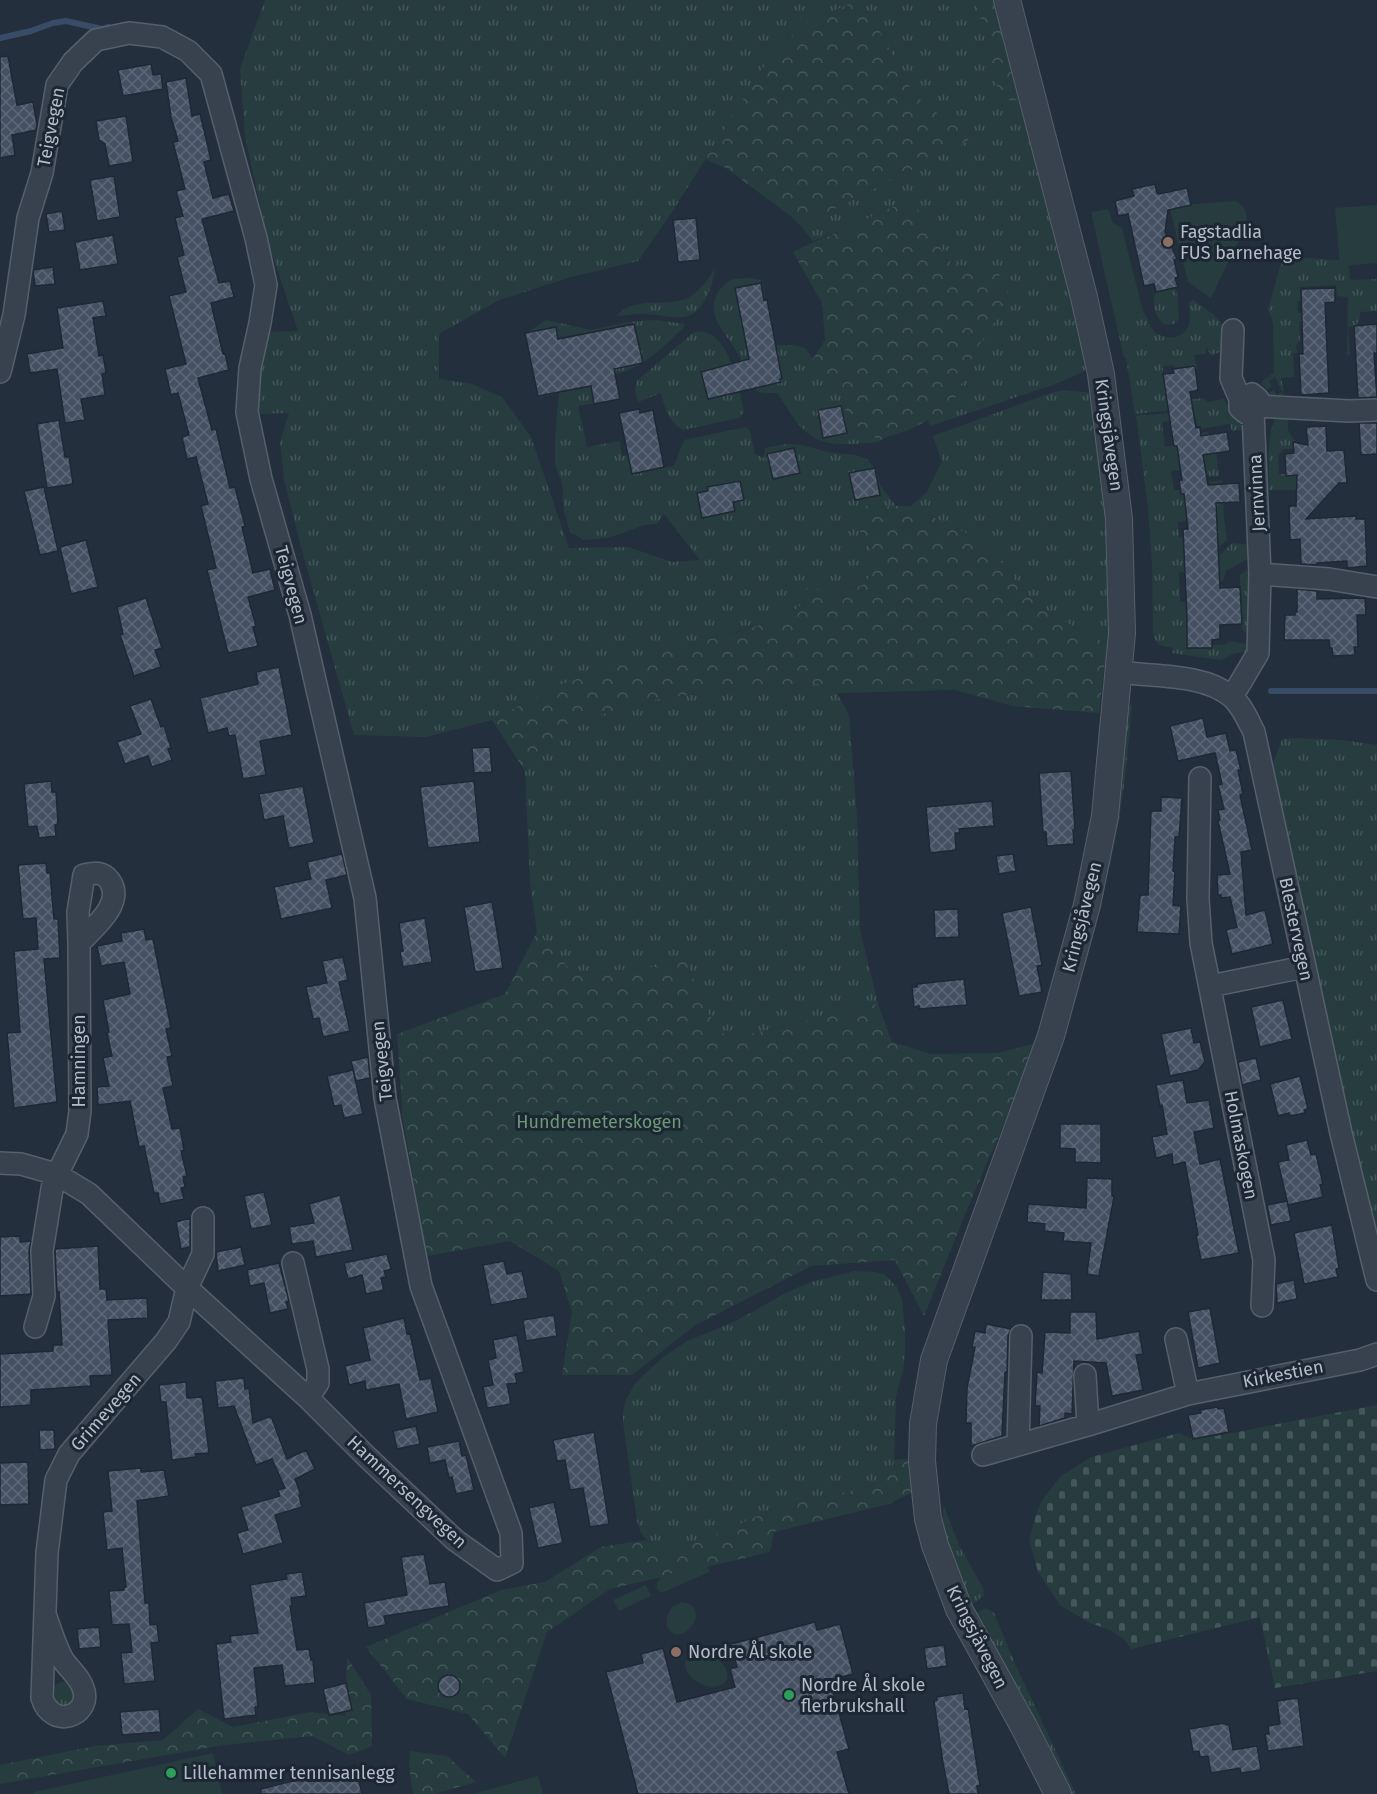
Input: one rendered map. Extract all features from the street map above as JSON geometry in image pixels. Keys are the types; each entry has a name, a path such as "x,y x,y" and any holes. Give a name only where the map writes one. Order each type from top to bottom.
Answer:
{"street":[{"name":"Kringsjåvegen","path":"1007,0 1084,297 1101,374 1119,519 1122,633 1105,816 1091,887 1051,1036 934,1360 923,1424 921,1461 928,1519 935,1545 959,1609 1058,1794"},
{"name":"Teigvegen","path":"0,372 14,315 28,218 42,173 57,85 73,62 96,40 129,33 162,37 188,51 211,74 256,238 266,285 250,368 247,412 261,478 300,615 365,897 386,1098 421,1286 511,1533 512,1563"},
{"name":"Jernvinna","path":"1232,697 1258,653 1260,574 1250,406 1231,378 1233,330"},
{"path":"1250,406 1349,411 1377,410"},
{"path":"1260,574 1329,579 1377,587"},
{"name":"Blestervegen","path":"1119,672 1207,682 1232,697 1245,714 1254,732 1341,1133 1377,1280"},
{"name":"Holmaskogen","path":"1200,778 1198,899 1201,943 1264,1260 1262,1306"},
{"name":"Hamningen","path":"56,1174 77,1134 80,1111 79,943"},
{"path":"1210,986 1304,967"},
{"name":"Hammersengvegen","path":"0,1163 21,1164 56,1174 89,1194 186,1288 308,1398 455,1540 497,1570 512,1563"},
{"path":"35,1328 44,1296 42,1251 56,1174"},
{"path":"186,1288 202,1254 203,1218"},
{"path":"293,1263 318,1369 318,1383 308,1398"},
{"name":"Grimevegen","path":"46,1617 47,1553 56,1480 69,1454 166,1341 179,1322 186,1288"},
{"path":"1018,1445 1021,1336"},
{"path":"1176,1339 1188,1394"},
{"name":"Kirkestien","path":"983,1455 1188,1394 1360,1360 1377,1354"},
{"path":"1084,1375 1088,1425"}],"green space":[{"path":"265,0 976,0 1001,99 1021,101 1067,267 1087,368 1058,383 930,426 928,420 944,415 954,401 975,351 1011,297 999,274 976,271 946,260 931,226 840,231 813,241 801,226 968,141 913,93 870,13 803,24 770,57 672,212 638,261 571,277 499,300 439,334 439,379 472,384 502,397 531,437 569,548 628,547 672,562 700,560 664,514 657,524 643,525 607,538 584,540 570,532 564,511 562,483 555,464 559,393 539,397 525,334 546,320 591,330 628,322 656,320 685,324 668,342 642,363 613,374 594,403 578,406 587,447 620,441 622,456 629,455 633,473 674,466 684,440 746,427 750,431 755,454 764,458 765,448 787,444 867,459 876,470 880,485 896,506 866,506 856,525 871,549 871,574 865,583 837,595 807,588 803,604 783,618 562,684 492,720 426,737 354,735 284,479 280,442 289,413 255,414 264,332 298,331 270,248 245,137 240,69"},
{"path":"976,0 993,0 1021,101 1001,100"},
{"path":"849,4 870,13 913,93 943,118 970,120 968,141 801,226 726,168 705,159 770,57 803,24"},
{"path":"911,201 931,226 946,260 976,271 999,274 1011,297 975,351 954,401 944,415 879,442 848,420 839,391 813,359 825,340 822,303 793,252"},
{"path":"1235,201 1246,212 1245,227 1211,298 1188,282 1170,209 1193,204"},
{"path":"1377,205 1377,263 1340,266 1335,208"},
{"path":"1108,209 1113,223 1122,228 1143,311 1115,318 1091,212"},
{"path":"1100,223 1136,313 1143,311 1155,332 1168,337 1182,334 1188,327 1189,303 1193,300 1214,315 1224,326 1223,351 1211,355 1206,347 1206,354 1194,355 1197,369 1190,370 1189,366 1175,369 1174,365 1163,366 1163,374 1181,401 1203,398 1208,402 1224,399 1245,430 1232,431 1230,424 1201,429 1197,426 1195,416 1162,422 1165,447 1203,440 1202,433 1208,432 1212,451 1216,451 1219,476 1208,477 1208,475 1182,469 1171,471 1174,490 1180,490 1181,493 1210,489 1209,482 1222,480 1227,540 1219,547 1217,526 1194,520 1178,522 1179,537 1185,537 1217,556 1232,543 1250,545 1251,557 1226,571 1223,581 1215,581 1190,571 1179,572 1180,602 1212,601 1215,586 1223,585 1222,617 1204,646 1226,644 1229,641 1250,645 1247,652 1235,653 1221,660 1172,653 1173,648 1160,645 1153,634 1148,508 1136,416 1170,413 1172,410 1135,414 1126,358 1124,358 1094,224"},
{"path":"1306,258 1349,261 1350,280 1377,279 1377,311 1360,312 1356,326 1348,327 1350,354 1347,356 1348,297 1337,296 1336,285 1300,287 1301,301 1297,301 1298,313 1311,313 1304,321 1299,322 1300,341 1296,345 1297,353 1293,353 1294,377 1281,378 1283,395 1271,400 1269,393 1274,390 1277,395 1282,392 1275,377 1269,381 1272,387 1267,390 1262,385 1262,381 1274,374 1273,323 1268,309 1281,263"},
{"path":"715,269 710,290 703,303 699,309 688,316 642,314 617,316 631,306 685,299 699,290"},
{"path":"735,279 760,280 762,283 776,345 794,345 805,348 839,391 848,420 879,442 843,444 818,439 807,433 798,423 778,393 760,392 752,387 739,356 720,326 714,310 715,299 725,284"},
{"path":"1175,286 1179,318 1174,324 1165,325 1158,318 1155,310 1156,291"},
{"path":"694,332 703,332 713,336 721,344 732,366 744,412 739,418 683,430 671,419 661,393 638,402 635,392 637,381"},
{"path":"1063,390 1092,393 1105,484 1109,554 1109,645 1050,614 1022,589 986,543 911,506 926,493 942,462 933,436"},
{"path":"1288,417 1288,430 1295,442 1294,449 1284,449 1278,456 1279,474 1299,474 1302,490 1269,490 1272,427 1275,419"},
{"path":"866,506 911,506 986,543 1022,589 1050,614 1109,645 1099,713 1013,706 955,690 837,693 816,683 747,688 657,699 563,725 525,771 492,720 562,684 657,652 731,634 783,618 803,604 807,588 837,595 864,584 871,574 871,549 853,517 856,510"},
{"path":"1245,571 1251,571 1250,633 1243,631 1241,624 1240,575"},
{"path":"816,683 837,693 849,715 857,817 860,930 878,1004 738,1037 717,1032 686,958 656,967 574,974 537,932 530,882 525,771 563,725 657,699 747,688"},
{"path":"1132,703 1127,761 1114,846 1091,929 1127,710"},
{"path":"1282,739 1342,740 1377,745 1377,1240 1285,828 1273,764"},
{"name":"Hundremeterskogen","path":"537,932 574,974 656,967 686,957 698,991 718,1032 738,1037 878,1004 892,1042 931,1054 998,1053 1040,1042 971,1200 924,1316 895,1260 811,1266 694,1326 632,1375 562,1375 572,1312 559,1271 510,1241 427,1256 403,1121 397,1034 505,994"},
{"path":"854,1271 876,1272 885,1275 897,1287 902,1299 905,1353 896,1396 894,1464 888,1475 870,1487 780,1506 722,1532 669,1549 658,1547 647,1540 641,1533 637,1521 623,1422 626,1400 635,1383 662,1358 687,1341 734,1322 808,1283"},
{"path":"1377,1405 1377,1671 1275,1688 1260,1617 1131,1649 1124,1639 1110,1630 1090,1623 1060,1605 1038,1572 1029,1539 1041,1502 1060,1477 1091,1457 1179,1433 1193,1439 1216,1436"},
{"path":"909,1459 913,1492 889,1504 774,1532 770,1552 610,1589 547,1632 505,1758 468,1714 407,1699 366,1647 501,1590 545,1582 601,1547 647,1540 658,1547 669,1549 722,1532 780,1506 870,1487 886,1476 894,1460"},
{"path":"944,1507 959,1545 983,1588 984,1595 971,1606 942,1527"},
{"path":"706,1564 710,1572 661,1593 657,1589 657,1582 663,1576"},
{"path":"646,1585 651,1596 619,1611 613,1600"},
{"path":"682,1602 691,1605 695,1611 695,1618 692,1626 686,1631 673,1634 666,1622 667,1616 673,1606"},
{"path":"986,1608 994,1613 1016,1666 1076,1794 1072,1794 1064,1784 976,1613"},
{"path":"697,1653 712,1655 721,1662 728,1676 724,1683 710,1687 694,1680 685,1662"},
{"path":"347,1657 371,1695 372,1746 349,1755 312,1736 224,1745 0,1784 0,1765 95,1746 163,1740 198,1709 233,1727 311,1712 345,1716"},
{"path":"64,1682 72,1686 76,1694 72,1702 64,1706 56,1702 52,1694 56,1686"},
{"path":"410,1751 447,1756 476,1782 434,1794 413,1794 409,1767"},
{"name":"Lillehammer tennisanlegg","path":"213,1753 222,1794 34,1794 34,1792"},
{"path":"538,1776 543,1794 472,1794"}],"building":[{"path":"8,56 17,105 33,102 37,125 36,130 12,135 15,155 0,158 0,57"},
{"path":"151,64 153,75 161,74 163,89 123,96 118,70"},
{"path":"186,78 192,116 200,114 211,160 204,162 213,198 229,194 234,211 202,219 219,283 230,281 234,297 211,303 229,370 198,378 212,430 216,429 230,488 235,487 253,573 270,569 275,590 248,597 256,626 253,627 258,646 228,653 207,570 216,568 201,506 208,504 196,457 187,459 182,437 189,435 178,393 171,395 165,369 186,364 169,296 186,292 177,257 184,255 175,218 183,216 176,191 185,189 173,142 178,141 171,117 166,82"},
{"path":"126,116 133,162 109,166 105,144 99,140 96,121"},
{"path":"114,176 120,217 97,221 90,180"},
{"path":"1155,184 1159,194 1187,188 1191,205 1168,210 1165,232 1177,259 1174,260 1178,287 1156,292 1154,284 1144,286 1128,214 1118,216 1115,201 1134,196 1132,189"},
{"path":"62,211 65,230 49,232 46,214"},
{"path":"696,218 700,260 678,262 673,220"},
{"path":"113,235 118,264 80,270 75,242"},
{"path":"53,267 55,284 35,286 33,270"},
{"path":"761,283 764,300 767,299 781,382 708,399 701,372 749,359 735,288"},
{"path":"1335,288 1335,302 1325,303 1329,393 1301,395 1299,354 1303,354 1301,289"},
{"path":"103,301 106,316 93,318 99,356 103,355 106,373 102,374 105,395 81,399 85,420 65,423 57,369 30,373 27,354 63,348 57,308"},
{"path":"634,324 643,363 614,369 620,399 594,404 591,386 538,396 525,333 556,327 558,339"},
{"path":"1377,324 1377,353 1374,353 1377,397 1358,398 1354,326"},
{"path":"1195,366 1198,390 1190,392 1196,428 1200,427 1201,436 1227,432 1230,451 1203,455 1208,485 1239,483 1240,502 1216,503 1220,588 1240,587 1242,624 1220,625 1220,639 1212,640 1212,648 1187,648 1183,529 1188,529 1184,494 1181,494 1179,480 1182,480 1177,446 1174,446 1163,374 1174,373 1173,369"},
{"path":"841,406 847,433 823,438 818,410"},
{"path":"639,409 640,413 653,410 664,467 632,474 619,413"},
{"path":"59,420 65,457 69,457 73,484 47,488 37,424"},
{"path":"1359,423 1377,423 1377,454 1361,455"},
{"path":"1326,426 1327,451 1344,450 1347,483 1339,483 1306,519 1356,516 1356,519 1365,519 1367,566 1347,568 1347,561 1317,563 1317,565 1301,564 1300,539 1290,540 1289,506 1296,506 1297,475 1286,476 1285,454 1294,453 1293,442 1308,445 1306,427"},
{"path":"794,448 800,473 773,479 767,454"},
{"path":"875,468 880,495 855,500 849,473"},
{"path":"740,481 744,500 733,502 735,511 702,518 697,493 708,491 707,487"},
{"path":"44,487 58,551 40,555 24,491"},
{"path":"86,540 98,587 71,594 60,547"},
{"path":"1297,589 1317,591 1317,599 1365,598 1366,615 1357,615 1358,647 1354,647 1355,655 1333,656 1329,640 1284,640 1285,615 1295,615 1297,612"},
{"path":"146,598 162,648 155,650 161,667 134,676 120,635 123,634 117,607"},
{"path":"279,667 292,735 260,741 266,775 243,779 235,735 229,736 227,728 208,733 200,698 258,684 256,672"},
{"path":"151,699 161,727 164,726 172,760 152,767 148,756 125,764 117,742 141,734 130,706"},
{"path":"1203,718 1207,737 1226,733 1230,751 1236,750 1241,770 1238,770 1243,794 1240,795 1252,850 1241,852 1246,915 1265,910 1273,944 1232,954 1226,930 1237,927 1230,897 1221,898 1221,895 1218,895 1217,875 1230,874 1218,821 1220,820 1218,810 1224,809 1218,785 1222,784 1215,753 1178,761 1170,726"},
{"path":"490,747 492,772 474,773 472,748"},
{"path":"1071,771 1074,844 1047,846 1046,832 1043,832 1039,773"},
{"path":"51,781 52,792 56,792 58,824 55,825 56,836 39,838 37,826 28,827 24,784"},
{"path":"474,781 480,842 428,848 420,787"},
{"path":"303,786 314,843 289,848 283,816 264,820 259,794"},
{"path":"1161,797 1182,798 1179,837 1175,837 1173,871 1175,872 1173,905 1181,906 1179,934 1137,932 1140,895 1148,895 1151,811 1161,811"},
{"path":"992,801 994,826 959,829 960,833 955,833 956,850 930,853 926,807"},
{"path":"342,854 347,875 326,880 332,908 281,919 274,887 311,879 307,862"},
{"path":"1013,854 1016,871 999,874 996,856"},
{"path":"46,863 47,873 50,873 54,919 58,919 60,958 44,959 57,1102 14,1108 7,1033 20,1032 14,951 38,949 36,918 23,919 18,865"},
{"path":"492,902 503,968 475,972 464,907"},
{"path":"1031,907 1042,965 1037,966 1042,992 1019,996 1002,913"},
{"path":"958,909 959,937 935,938 934,910"},
{"path":"425,918 432,962 403,967 399,923"},
{"path":"144,929 146,940 153,939 171,1028 166,1029 172,1056 167,1057 173,1086 163,1088 172,1129 180,1128 184,1150 181,1151 187,1176 183,1177 185,1187 181,1188 184,1199 160,1204 158,1193 154,1193 144,1146 139,1147 130,1101 98,1105 97,1087 109,1086 103,1058 112,1056 103,1000 130,994 124,962 101,966 97,946 122,941 121,933"},
{"path":"343,957 348,980 339,982 350,1031 323,1037 319,1018 313,1019 306,987 327,983 322,961"},
{"path":"964,979 967,1005 919,1009 919,1006 914,1007 912,987 917,987 917,984"},
{"path":"1283,1000 1292,1039 1260,1047 1251,1007"},
{"path":"1191,1028 1194,1043 1200,1042 1205,1062 1198,1070 1170,1076 1161,1034"},
{"path":"368,1057 370,1078 356,1081 351,1061"},
{"path":"1256,1058 1261,1080 1242,1085 1238,1062"},
{"path":"353,1070 363,1114 344,1118 341,1105 334,1106 327,1076"},
{"path":"1300,1076 1308,1109 1304,1110 1305,1113 1278,1116 1270,1084"},
{"path":"1183,1080 1187,1103 1209,1100 1214,1128 1194,1132 1200,1164 1220,1159 1239,1253 1201,1260 1185,1162 1173,1165 1172,1154 1156,1158 1152,1137 1167,1134 1156,1085"},
{"path":"1060,1124 1101,1124 1101,1163 1075,1162 1075,1149 1060,1148"},
{"path":"1307,1140 1311,1155 1316,1154 1323,1184 1320,1185 1323,1197 1288,1205 1278,1162 1289,1160 1286,1145"},
{"path":"1087,1178 1112,1179 1112,1196 1114,1197 1099,1276 1087,1274 1091,1243 1063,1241 1064,1233 1044,1231 1045,1224 1027,1222 1028,1204 1086,1208"},
{"path":"264,1192 272,1225 251,1229 244,1196"},
{"path":"340,1195 353,1250 316,1257 313,1241 292,1244 289,1227 314,1223 309,1204"},
{"path":"1287,1201 1291,1221 1271,1225 1267,1205"},
{"path":"190,1218 190,1247 181,1249 176,1222"},
{"path":"1332,1225 1339,1268 1336,1269 1338,1277 1304,1284 1294,1233"},
{"path":"20,1236 20,1242 31,1241 29,1252 31,1294 0,1296 0,1237"},
{"path":"98,1246 100,1289 106,1289 107,1300 147,1298 148,1318 108,1320 112,1375 90,1376 91,1386 31,1390 31,1405 0,1407 0,1354 53,1351 53,1345 62,1345 55,1249"},
{"path":"241,1247 245,1265 218,1271 216,1252"},
{"path":"387,1254 391,1269 384,1271 386,1277 381,1278 384,1290 366,1294 362,1275 348,1279 344,1263"},
{"path":"504,1261 507,1274 522,1271 528,1298 491,1305 483,1265"},
{"path":"279,1263 289,1301 286,1302 288,1309 270,1313 264,1283 250,1286 247,1270"},
{"path":"1043,1272 1071,1274 1072,1300 1041,1300"},
{"path":"1294,1280 1297,1299 1277,1303 1276,1284"},
{"path":"1210,1308 1220,1363 1198,1368 1188,1312"},
{"path":"1070,1312 1096,1312 1097,1339 1139,1331 1143,1354 1136,1355 1143,1390 1112,1396 1106,1363 1074,1361 1072,1414 1065,1413 1065,1418 1039,1426 1040,1406 1035,1406 1037,1372 1042,1373 1045,1332 1070,1333"},
{"path":"554,1315 557,1336 526,1341 523,1320"},
{"path":"404,1318 407,1334 410,1333 420,1380 431,1378 438,1412 406,1419 399,1384 366,1390 365,1381 349,1385 345,1366 370,1360 363,1328"},
{"path":"986,1324 1011,1329 1008,1336 1002,1436 971,1446 971,1423 966,1423 967,1388 975,1347 972,1347 975,1331 985,1333"},
{"path":"517,1335 524,1372 515,1374 517,1383 507,1384 511,1404 487,1408 483,1387 493,1385 488,1360 496,1358 493,1340"},
{"path":"244,1378 245,1389 249,1388 253,1423 271,1416 287,1459 306,1450 315,1469 295,1479 301,1495 299,1495 302,1507 275,1515 283,1543 243,1554 237,1533 248,1530 241,1507 280,1496 278,1490 285,1488 272,1459 256,1465 234,1406 218,1408 215,1381"},
{"path":"186,1382 187,1398 202,1397 209,1453 172,1460 166,1402 161,1402 159,1385"},
{"path":"1217,1407 1218,1409 1224,1408 1229,1432 1193,1439 1188,1415"},
{"path":"416,1426 420,1444 397,1449 393,1431"},
{"path":"39,1430 54,1430 55,1449 40,1450"},
{"path":"594,1432 609,1524 590,1527 583,1488 570,1490 565,1460 557,1461 553,1440"},
{"path":"459,1441 462,1456 466,1455 474,1490 456,1494 445,1460 430,1463 427,1447"},
{"path":"28,1462 29,1504 0,1505 0,1463"},
{"path":"141,1468 141,1472 164,1470 169,1496 137,1501 145,1603 149,1603 150,1625 157,1624 159,1642 151,1643 155,1681 124,1684 121,1653 132,1652 129,1624 112,1625 109,1591 124,1590 126,1587 122,1548 107,1550 103,1512 112,1511 108,1471"},
{"path":"554,1502 563,1543 538,1548 529,1508"},
{"path":"424,1554 430,1584 445,1582 449,1606 384,1616 386,1625 368,1628 364,1603 407,1595 401,1557"},
{"path":"302,1572 306,1596 291,1598 292,1606 290,1606 297,1650 309,1649 311,1660 313,1660 315,1683 285,1686 282,1665 254,1668 258,1707 255,1707 256,1715 224,1719 216,1644 231,1642 230,1636 258,1633 250,1585 287,1579 286,1574"},
{"path":"815,1622 817,1630 840,1624 853,1674 830,1680 849,1749 837,1752 849,1794 638,1794 606,1672 643,1663 641,1654 663,1648 677,1702 735,1687 730,1669 737,1667 731,1644"},
{"path":"99,1627 101,1647 79,1649 77,1629"},
{"path":"944,1645 947,1666 927,1669 924,1648"},
{"path":"449,1675 457,1678 460,1686 457,1694 449,1697 441,1694 438,1686 441,1678"},
{"path":"346,1683 352,1710 329,1715 323,1689"},
{"path":"963,1693 965,1709 968,1708 980,1786 977,1786 978,1794 949,1794 943,1763 934,1701 937,1700 936,1697"},
{"path":"1298,1698 1304,1746 1268,1751 1265,1734 1269,1734 1268,1726 1280,1724 1277,1701"},
{"path":"159,1709 161,1732 122,1735 120,1712"},
{"path":"1229,1724 1233,1750 1257,1746 1261,1770 1241,1773 1240,1768 1211,1773 1208,1756 1200,1757 1199,1751 1193,1752 1189,1729"},
{"path":"355,1765 362,1794 261,1794 261,1789"}],"waterway":[{"path":"0,38 66,21 102,29 108,27"},
{"path":"1271,691 1377,691"}],"place":[{"name":"Fagstadlia FUS barnehage","path":"1168,242"},
{"name":"Nordre Ål skole","path":"676,1652"},
{"name":"Nordre Ål skole flerbrukshall","path":"789,1695"},
{"name":"Lillehammer tennisanlegg","path":"171,1773"}]}
